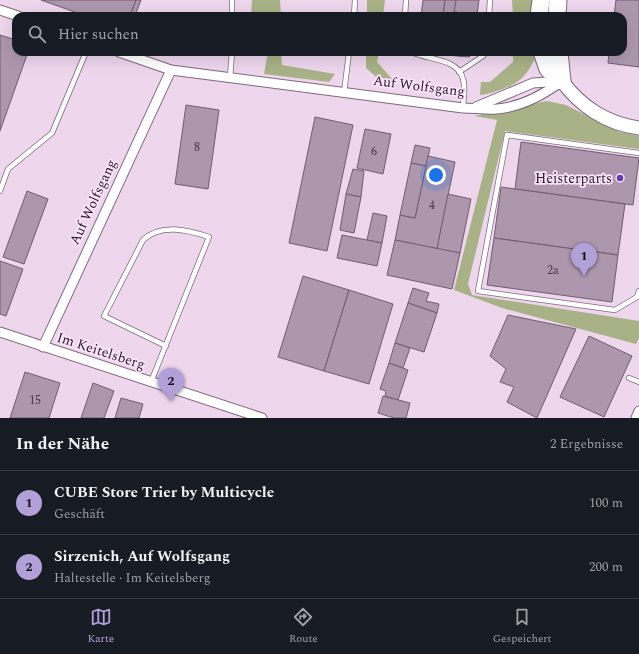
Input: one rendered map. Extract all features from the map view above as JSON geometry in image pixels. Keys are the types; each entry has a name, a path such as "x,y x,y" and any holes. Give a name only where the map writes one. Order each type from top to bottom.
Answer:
{"highway":[{"path":"540,12 541,0"},
{"path":"557,12 558,0"},
{"path":"543,56 548,69 562,81"},
{"path":"559,56 562,81"}],"street":[{"path":"0,10 12,14"},
{"name":"Auf Wolfsgang","path":"131,56 171,70 462,108 498,109 519,104 544,94 562,81"},
{"name":"Auf Wolfsgang","path":"43,347 171,70"},
{"path":"562,81 572,95 599,115 614,123 639,128"},
{"name":"Auf Wolfsgang","path":"473,108 533,84 562,81"},
{"name":"Im Keitelsberg","path":"0,332 262,418"},
{"path":"636,418 639,411"}],"lane":[{"path":"232,0 232,12"},
{"path":"354,12 355,0"},
{"path":"405,12 406,0"},
{"path":"489,12 490,0"},
{"path":"0,191 8,169 52,133 84,56"},
{"path":"230,78 232,56"},
{"path":"344,93 349,56"},
{"path":"425,56 445,62 459,72 464,81 462,108"},
{"path":"459,72 483,56"},
{"path":"639,153 508,135 478,291 615,310 637,297 639,291"},
{"path":"151,382 166,346 209,237 193,232 174,230 163,230 148,236 143,240 104,316 166,346"},
{"path":"630,378 639,382"}],"green space":[{"path":"252,0 280,0 281,12 251,12"},
{"path":"367,0 385,0 384,12 367,12"},
{"path":"512,0 536,0 534,12 513,12"},
{"path":"267,56 281,56 282,65 335,74 329,82 264,74"},
{"path":"366,56 378,56 377,62 393,80 376,77 366,68"},
{"path":"513,56 536,56 529,70 514,84 480,95 481,82 490,82 513,62"},
{"path":"547,101 566,105 619,132 639,136 639,149 505,131 468,284 472,295 639,321 639,338 636,344 502,308 454,290 497,120 474,116"}],"building":[{"path":"41,0 136,0 132,12 75,12"},
{"path":"136,0 141,0 136,12 132,12"},
{"path":"423,0 445,0 444,12 422,12"},
{"path":"445,0 456,0 454,12 444,12"},
{"path":"456,0 479,0 477,12 454,12"},
{"path":"616,0 639,0 639,67 608,63 609,56 627,56 627,12 614,12"},
{"path":"0,35 12,39 12,56 27,56 0,131"},
{"path":"186,105 219,110 208,189 175,184"},
{"path":"315,117 353,125 327,251 289,243"},
{"path":"365,129 391,134 383,174 357,168"},
{"path":"521,142 639,158 633,205 515,189"},
{"path":"415,145 430,148 426,166 411,163"},
{"path":"428,156 455,162 437,249 395,240 400,215 415,218"},
{"path":"411,163 426,166 415,218 400,215"},
{"path":"353,169 364,171 361,197 346,194"},
{"path":"501,187 625,204 618,255 494,238"},
{"path":"27,191 48,199 24,264 3,257"},
{"path":"346,194 361,197 354,233 340,230"},
{"path":"448,194 471,199 460,253 437,249"},
{"path":"373,213 387,216 382,243 367,240"},
{"path":"342,235 382,243 377,266 337,258"},
{"path":"494,238 618,255 612,302 487,285"},
{"path":"395,240 460,253 452,289 387,275"},
{"path":"0,261 23,269 6,316 0,314"},
{"path":"303,276 349,290 324,371 278,357"},
{"path":"413,288 429,293 426,301 439,304 437,313 408,303"},
{"path":"349,290 393,304 369,384 324,371"},
{"path":"408,303 437,313 424,352 395,343"},
{"path":"508,315 576,329 537,418 507,402 514,387 500,382 506,369 490,356"},
{"path":"589,336 632,356 604,417 560,397"},
{"path":"395,343 410,348 403,368 389,363"},
{"path":"389,363 408,370 398,400 385,396 386,391 380,389"},
{"path":"25,372 60,383 49,418 10,418"},
{"path":"93,383 114,391 104,418 81,418"},
{"path":"383,396 410,403 406,418 394,418 378,413"},
{"path":"121,398 143,404 139,418 115,418"}],"place":[{"name":"Heisterparts","path":"620,178"},
{"name":"CUBE Store Trier by Multicycle","path":"584,276"},
{"name":"Sirzenich, Auf Wolfsgang","path":"171,401"}]}
